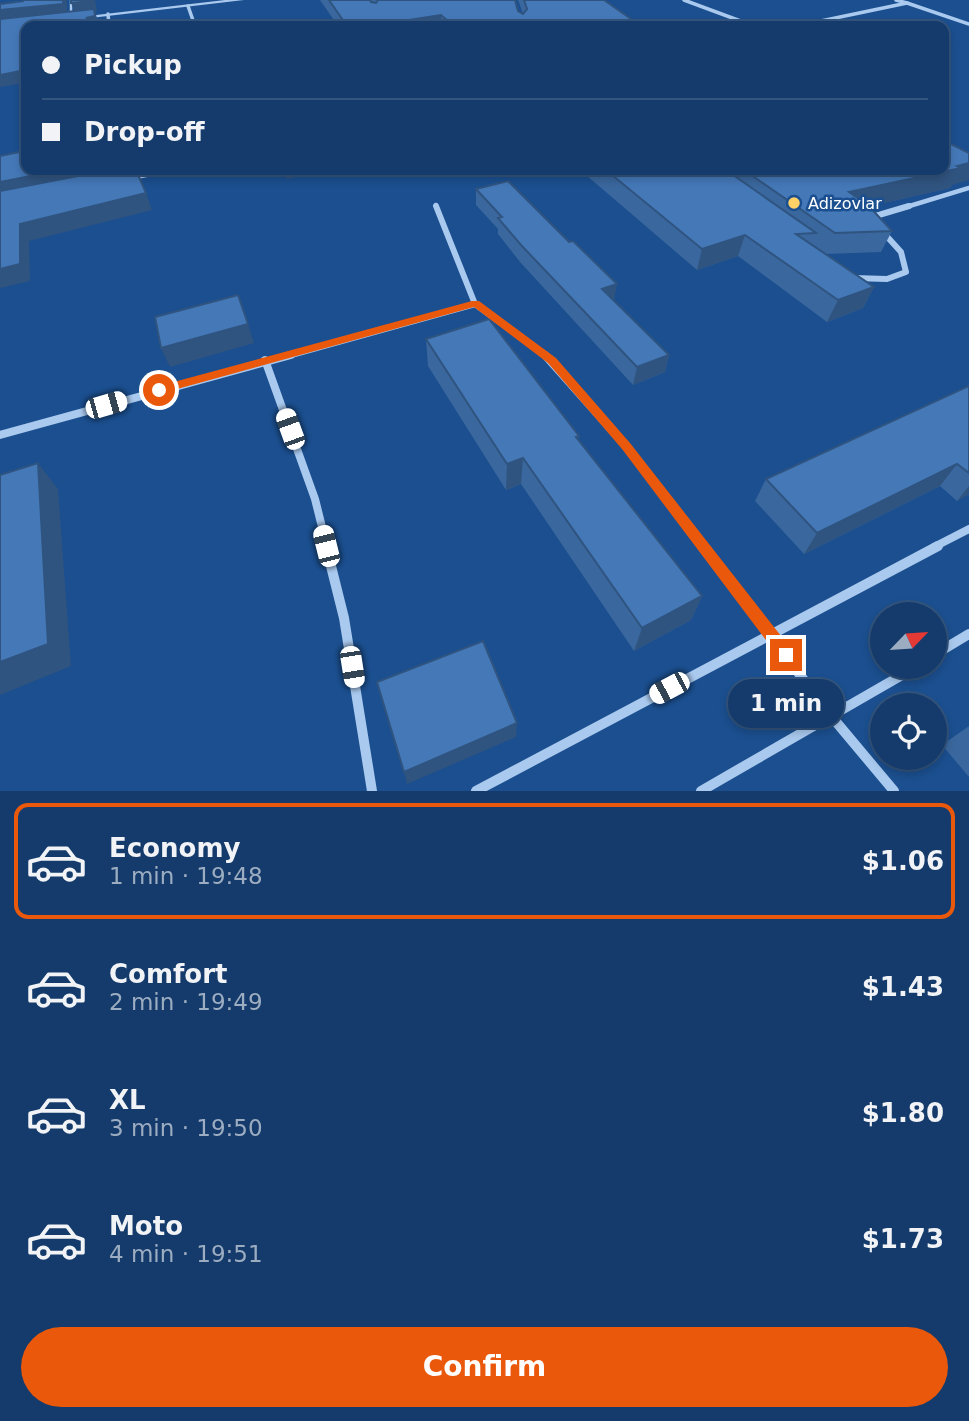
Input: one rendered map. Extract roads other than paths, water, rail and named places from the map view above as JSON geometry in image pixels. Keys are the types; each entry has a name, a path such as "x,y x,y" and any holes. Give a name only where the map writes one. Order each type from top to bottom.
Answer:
{"street":[{"path":"57,20 241,0"},
{"path":"684,0 741,21"},
{"path":"895,0 969,24"},
{"path":"818,21 868,14 907,3"},
{"path":"188,6 193,21"},
{"path":"108,14 109,21"},
{"path":"118,181 147,175"},
{"path":"849,278 887,279 906,272 901,253 868,219 969,188"},
{"path":"436,205 475,304 552,360 626,446 832,717 894,791"},
{"path":"0,435 475,304"},
{"path":"265,360 315,499 344,618 372,791"},
{"path":"476,791 969,529"},
{"path":"947,648 969,635"},
{"path":"701,791 896,679"}],"lane":[{"path":"71,0 71,18"}],"place":[{"name":"Adizovlar","path":"794,203"}]}
